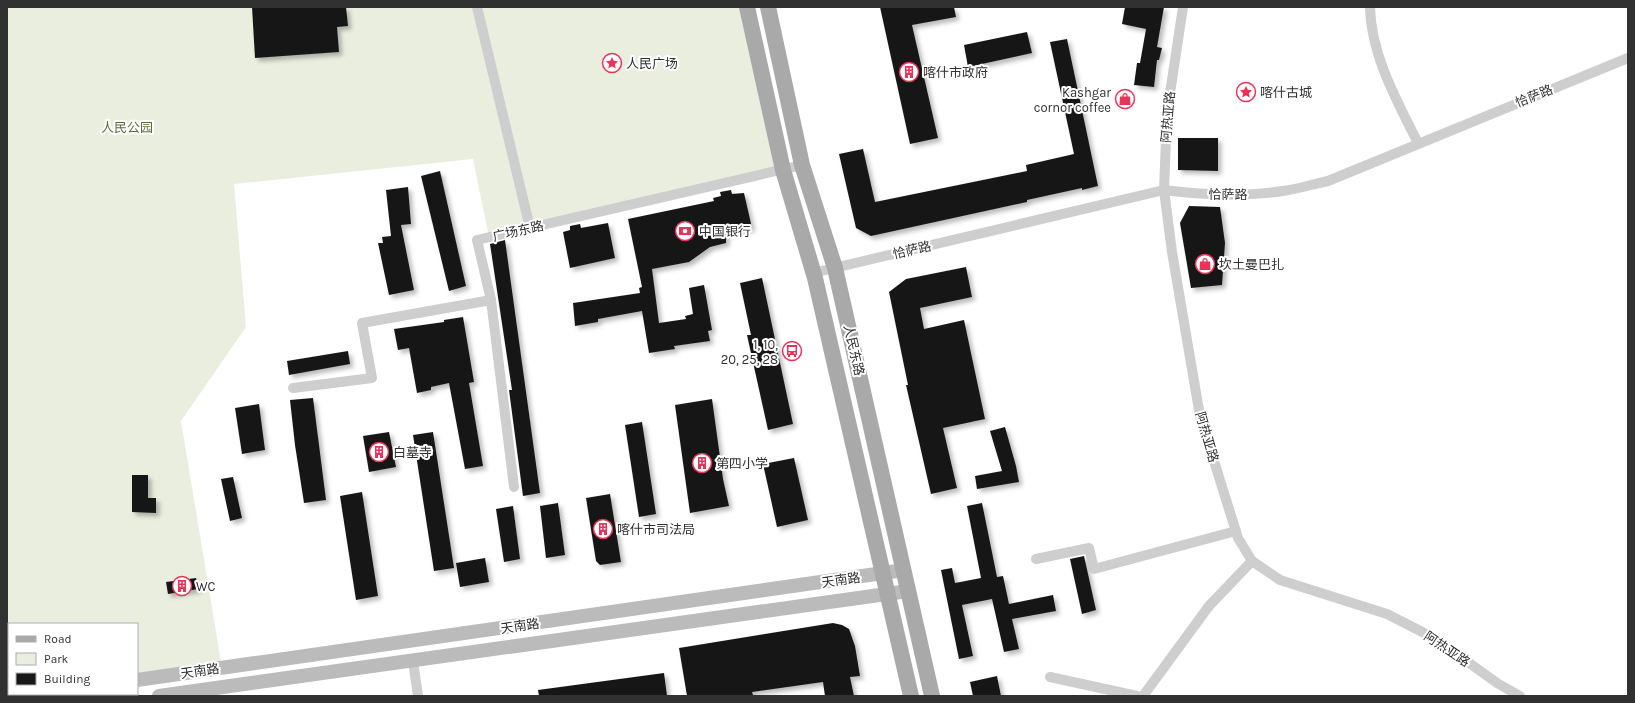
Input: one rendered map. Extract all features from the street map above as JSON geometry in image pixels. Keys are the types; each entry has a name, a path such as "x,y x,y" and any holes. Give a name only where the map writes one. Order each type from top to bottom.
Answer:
{"main road":[{"name":"人民东路","path":"747,7 783,170 813,273 911,696"},
{"name":"人民东路","path":"768,7 802,166 835,268 932,696"}],"street":[{"path":"477,7 530,228"},
{"name":"阿热亚路","path":"1183,7 1166,114 1164,190 1172,252 1200,416 1238,538 1252,561 1280,580 1387,614 1436,639 1497,683 1520,696"},
{"path":"1370,7 1374,39 1381,61 1418,143"},
{"name":"恰萨路","path":"813,273 1164,190 1233,195 1283,191 1328,181 1628,58"},
{"name":"广场东路","path":"514,487 491,300 477,240 802,166"},
{"path":"293,388 372,378 362,323 491,300"},
{"path":"1036,559 1089,548 1094,569 1236,531"},
{"path":"1143,696 1209,606 1252,561"},
{"name":"天南路","path":"138,680 904,570"},
{"name":"天南路","path":"159,696 908,591"},
{"path":"414,661 418,696"},
{"path":"1050,677 1137,696"}],"green space":[{"name":"人民公园","path":"7,7 747,7 783,170 489,237 473,159 234,184 246,327 181,421 222,668 138,680 138,623 8,623 8,695 24,695 7,696"}],"building":[{"path":"252,7 346,7 348,26 337,27 339,52 255,58"},
{"name":"喀什市政府","path":"880,7 954,7 956,17 912,25 938,138 910,144"},
{"path":"1125,7 1164,7 1157,47 1162,48 1159,60 1157,60 1154,87 1134,85 1137,63 1140,63 1146,29 1122,24"},
{"path":"1027,32 1032,53 968,67 964,45"},
{"path":"1067,39 1098,186 1027,200 1027,202 871,236 856,228 839,154 863,149 875,202 1027,171 1026,165 1074,154 1050,42"},
{"path":"1178,138 1218,138 1218,171 1178,170"},
{"path":"440,171 466,286 449,291 421,176"},
{"path":"408,187 411,224 401,225 414,290 389,295 378,243 383,243 382,237 391,236 386,190"},
{"path":"731,190 732,194 744,193 752,228 726,234 726,243 710,247 689,262 652,269 659,323 686,319 685,316 693,314 689,288 704,285 712,330 708,331 710,341 674,346 675,349 649,353 642,311 598,319 598,322 575,326 573,303 640,293 639,288 642,287 628,219 714,201 713,198 721,196 720,192"},
{"name":"坎土曼巴扎","path":"1189,206 1220,207 1225,243 1222,285 1191,288 1180,223"},
{"path":"608,223 615,258 570,268 563,232 570,230 570,226 580,224 581,228"},
{"path":"505,240 540,493 523,496 509,390 512,390 490,244"},
{"path":"966,267 972,297 920,308 924,329 964,320 985,419 943,428 957,488 931,494 906,385 908,385 889,292 906,279"},
{"path":"762,278 793,424 768,430 747,335 751,335 740,283"},
{"path":"463,317 474,382 469,383 483,466 465,469 449,383 431,387 431,390 417,393 409,348 398,350 394,329 444,322 444,320"},
{"path":"348,351 350,364 289,375 287,361"},
{"path":"313,398 326,500 304,503 290,400"},
{"name":"第四小学","path":"712,399 723,479 729,506 690,513 675,405"},
{"path":"259,404 265,450 242,454 235,408"},
{"name":"第四小学","path":"642,422 656,514 639,517 625,425"},
{"path":"1005,427 1019,482 977,489 975,476 1002,471 990,431"},
{"name":"白墓寺","path":"389,432 396,467 369,472 363,436"},
{"path":"433,432 454,568 434,571 413,435"},
{"path":"794,458 808,520 777,527 763,464"},
{"path":"132,475 148,475 148,498 156,498 156,513 132,512"},
{"path":"233,477 242,518 230,521 221,479"},
{"path":"362,492 378,596 356,600 340,496"},
{"name":"喀什市司法局","path":"610,494 621,562 600,565 596,561 586,498"},
{"path":"558,503 565,555 546,558 540,506"},
{"path":"982,503 997,577 1003,576 1009,604 1053,595 1056,611 1012,619 1019,649 1004,652 992,599 962,605 973,656 959,659 941,570 952,568 955,583 981,578 967,506"},
{"path":"513,506 520,559 504,562 496,509"},
{"path":"1084,556 1096,610 1082,614 1070,559"},
{"path":"485,558 489,582 460,587 456,563"},
{"name":"WC","path":"196,578 198,589 168,594 166,582"},
{"path":"833,623 842,625 849,629 855,646 860,676 850,677 854,696 825,696 823,682 752,692 753,695 744,696 687,696 679,648"},
{"path":"664,673 667,696 539,696 538,690"},
{"path":"997,676 1001,696 973,696 970,682"}],"place":[{"name":"人民广场","path":"612,63"},
{"name":"喀什市政府","path":"909,72"},
{"name":"喀什古城","path":"1246,92"},
{"name":"Kashgar cornor coffee","path":"1125,99"},
{"name":"中国银行","path":"685,231"},
{"name":"坎土曼巴扎","path":"1205,264"},
{"name":"1, 10, 20, 25, 28","path":"792,351"},
{"name":"白墓寺","path":"379,452"},
{"name":"第四小学","path":"702,463"},
{"name":"喀什市司法局","path":"603,529"},
{"name":"WC","path":"182,586"}]}
